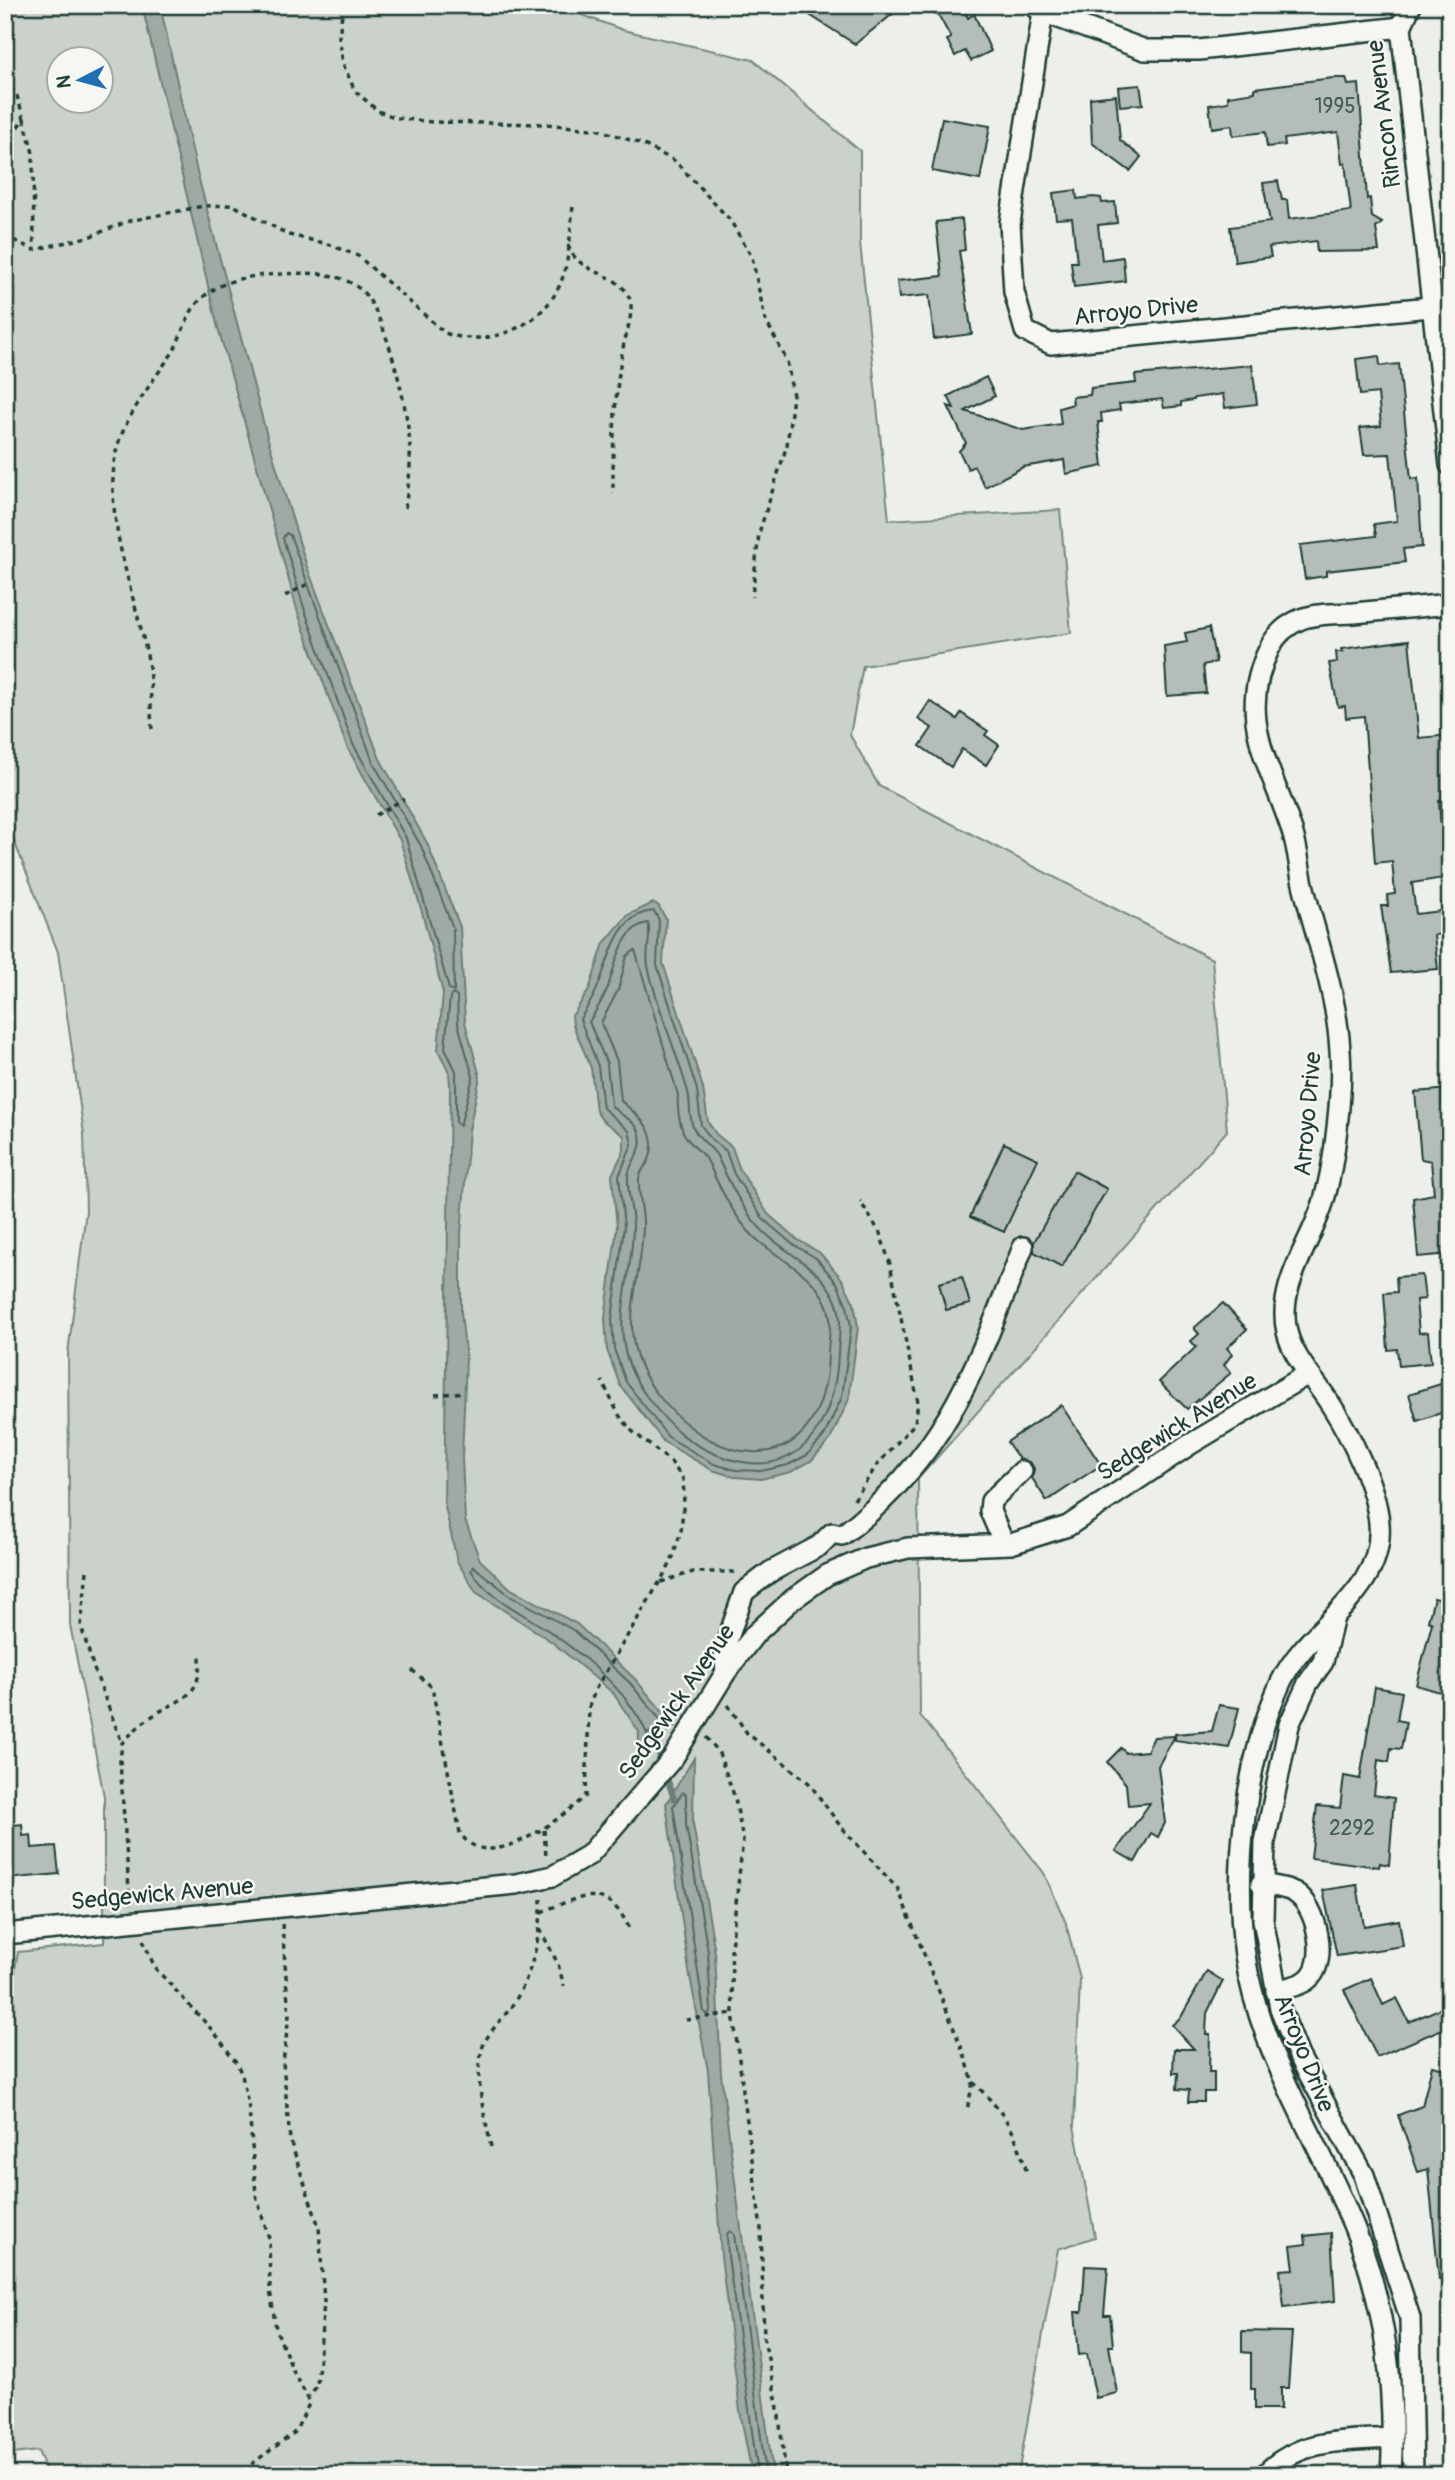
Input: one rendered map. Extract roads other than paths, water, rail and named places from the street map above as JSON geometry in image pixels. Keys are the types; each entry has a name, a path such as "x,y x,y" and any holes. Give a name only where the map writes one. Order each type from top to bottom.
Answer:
{"street":[{"path":"1401,27 1411,5"},
{"name":"Rincon Avenue","path":"1038,9 1145,50 1199,50 1401,27 1430,307"},
{"name":"Arroyo Drive","path":"1038,9 1010,223 1014,292 1025,331 1051,344 1430,307"},
{"path":"1430,307 1450,465"},
{"name":"Arroyo Drive","path":"1391,2475 1383,2328 1374,2288 1357,2234 1259,2020 1245,1954 1241,1879 1248,1800 1268,1719 1282,1680 1306,1642 1333,1620 1366,1578 1376,1559 1379,1523 1374,1493 1332,1406 1308,1374 1287,1335 1285,1312 1289,1288 1324,1201 1334,1153 1340,1051 1327,977 1293,833 1261,754 1256,721 1258,682 1270,648 1283,628 1306,617 1450,604"},
{"path":"721,1680 724,1650 744,1592 770,1572 819,1546 832,1533 842,1535 873,1512 912,1472 948,1421 975,1369 1023,1247"},
{"name":"Sedgewick Avenue","path":"5,1934 516,1884 544,1878 589,1855 633,1808 673,1758 721,1680 755,1634 793,1599 836,1571 866,1558 908,1549 1004,1544 1040,1537 1068,1527 1189,1445 1308,1374"},
{"path":"1004,1544 990,1511 991,1501 1022,1471"},
{"name":"Arroyo Drive","path":"1333,1620 1323,1662 1308,1683 1289,1725 1265,1842 1261,1884 1263,1920 1276,1991 1300,2056 1364,2175 1410,2318 1413,2475"},
{"path":"1268,1719 1289,1725"},
{"path":"1261,1884 1294,1892 1307,1903 1320,1941 1316,1970 1307,1981 1276,1991"},
{"path":"1264,2475 1286,2455 1316,2443 1391,2438"}],"water":[{"path":"142,5 160,5 197,172 267,436 306,564 380,759 427,843 460,927 465,1022 480,1077 469,1130 461,1234 461,1312 466,1359 462,1458 465,1520 480,1560 511,1589 577,1624 635,1679 675,1726 638,1752 639,1732 613,1693 552,1642 476,1592 457,1561 444,1502 450,1086 449,1072 438,1050 443,993 400,840 347,747 298,613 217,324"},
{"path":"653,903 658,905 666,919 663,963 703,1088 708,1122 716,1134 732,1147 740,1170 768,1214 795,1238 820,1253 842,1279 854,1303 858,1327 849,1399 830,1440 811,1461 791,1472 761,1479 735,1477 712,1470 664,1442 620,1385 607,1350 605,1318 617,1227 612,1175 624,1150 624,1136 602,1120 596,1111 591,1068 573,1025 572,1016 589,990 604,943 628,915"},
{"path":"694,1758 693,1824 715,1952 721,2074 773,2475 752,2475 740,2411 721,2256 708,2071 689,1971 666,1804"}],"waterway":[{"path":"652,1733 674,1799"}]}
